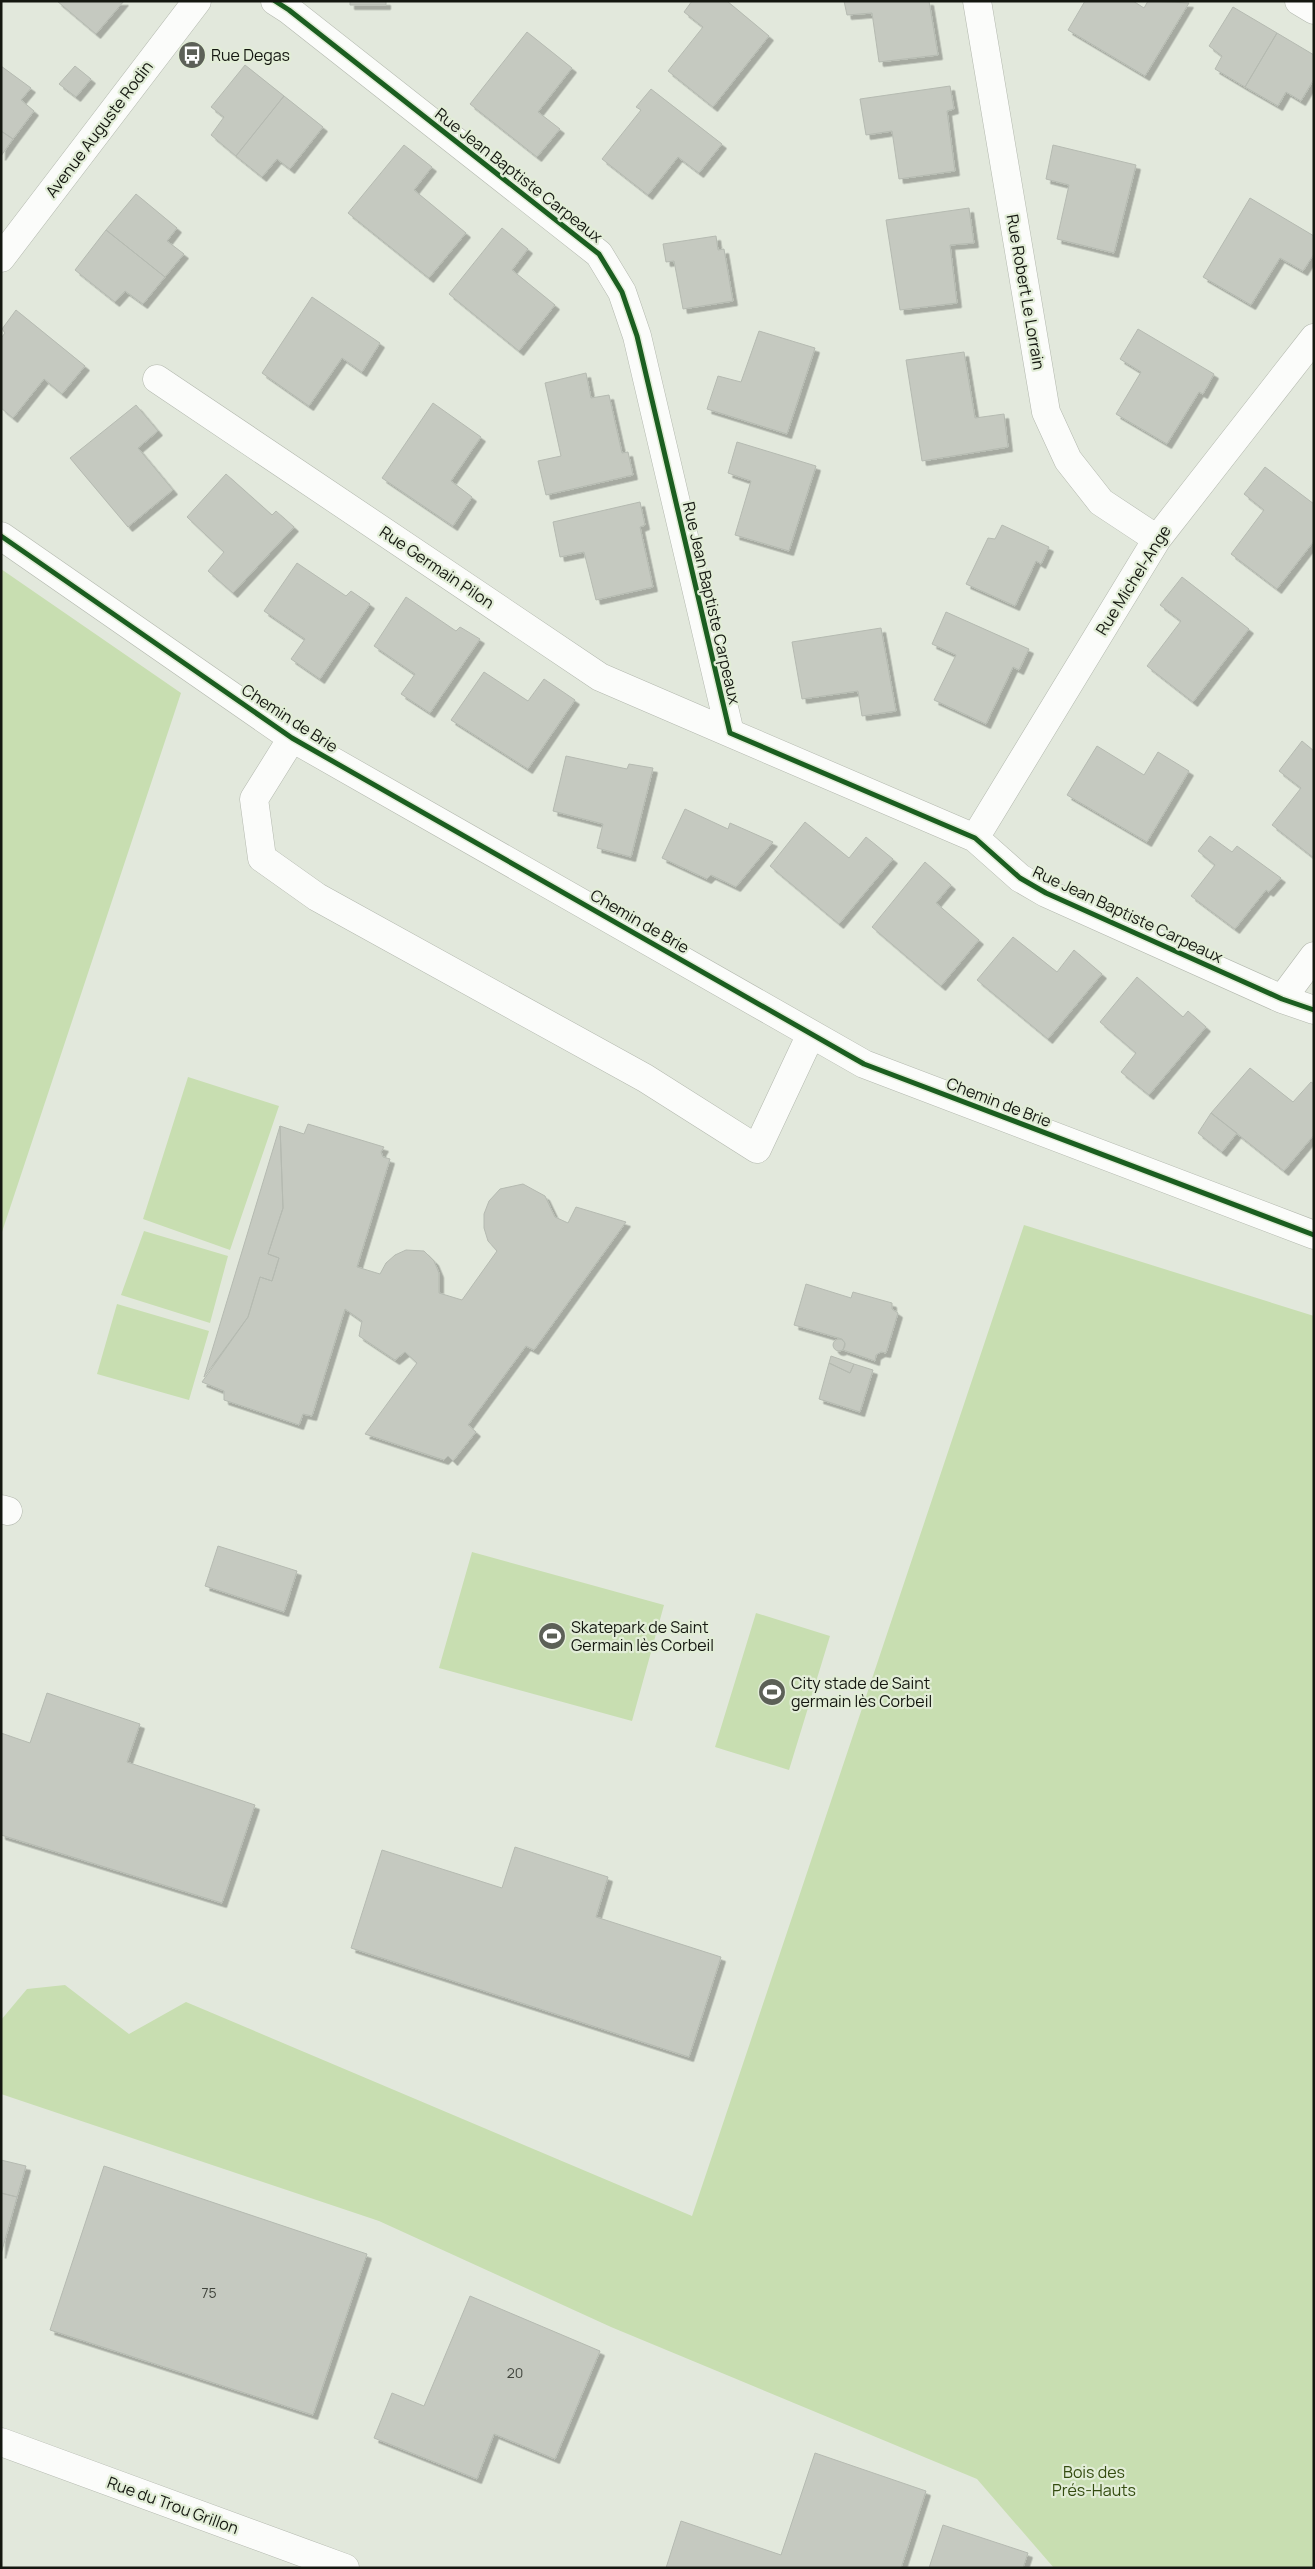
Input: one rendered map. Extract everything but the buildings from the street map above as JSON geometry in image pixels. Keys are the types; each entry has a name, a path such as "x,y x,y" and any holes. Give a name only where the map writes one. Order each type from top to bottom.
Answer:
{"street":[{"name":"Avenue Auguste Rodin","path":"1,258 197,1"},
{"name":"Rue Jean Baptiste Carpeaux","path":"275,1 289,10 599,254 622,292 637,336 730,733 975,838 1020,878 1046,893 1282,999 1314,1010"},
{"name":"Rue Robert Le Lorrain","path":"977,1 1046,412 1068,460 1101,502 1157,539"},
{"path":"1299,1 1314,10"},
{"name":"Rue Michel-Ange","path":"975,838 1157,539 1314,338"},
{"name":"Rue Germain Pilon","path":"157,379 600,677 730,733"},
{"name":"Chemin de Brie","path":"1,536 292,738 864,1064 1314,1234"},
{"path":"292,738 254,800 262,858 317,897 645,1078 757,1149 812,1034"},
{"path":"1282,999 1314,956"},
{"name":"Rue du Trou Grillon","path":"1,2442 345,2568"}],"green space":[{"path":"1,569 181,693 1,1235"},
{"path":"188,1077 279,1106 230,1250 143,1219"},
{"name":"Bois des Prés-Hauts","path":"1024,1225 1314,1316 1314,2568 1054,2568 977,2479 611,2327 379,2221 1,2094 1,2020 27,1989 65,1985 129,2034 186,2002 692,2216"},
{"path":"144,1231 228,1256 210,1323 121,1295"},
{"path":"117,1304 209,1331 189,1400 97,1374"},
{"name":"Skatepark de Saint Germain lès Corbeil","path":"472,1552 664,1605 632,1721 439,1668"},
{"name":"City stade de Saint germain lès Corbeil","path":"756,1613 830,1636 789,1770 715,1747"}],"cycle path":[{"path":"275,1 289,10 599,254 622,292 637,336 730,733 975,838 1020,878 1046,893 1282,999 1314,1010"},
{"path":"1,536 292,738 864,1064 1314,1235"}],"place":[{"name":"Rue Degas","path":"192,55"},
{"name":"Skatepark de Saint Germain lès Corbeil","path":"552,1636"},
{"name":"City stade de Saint germain lès Corbeil","path":"772,1692"}]}
